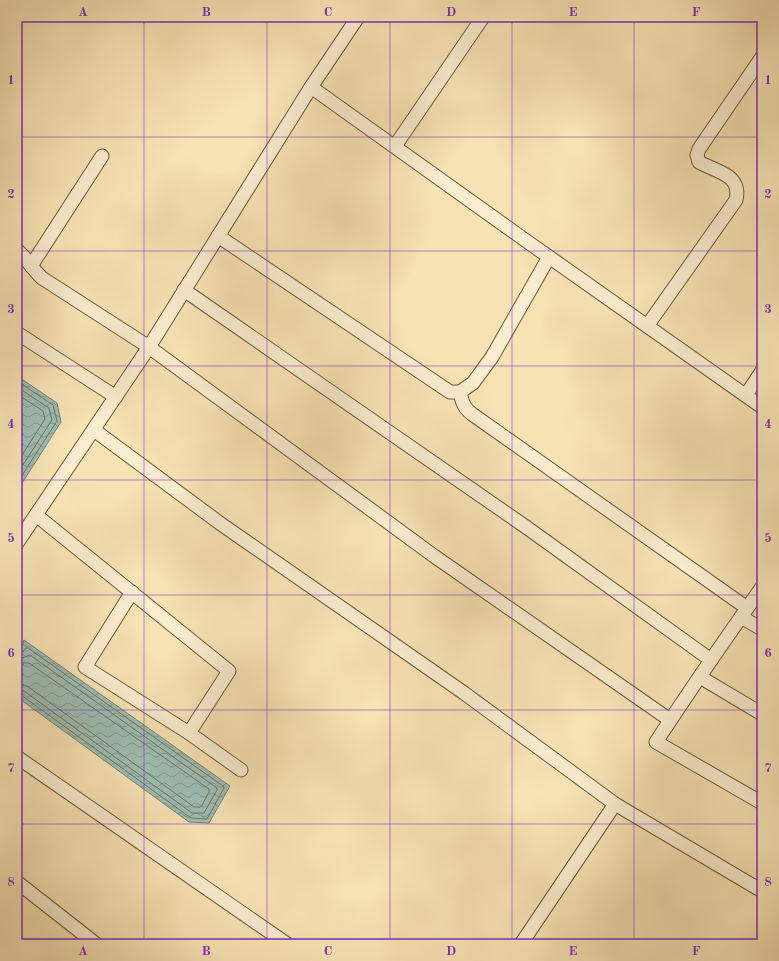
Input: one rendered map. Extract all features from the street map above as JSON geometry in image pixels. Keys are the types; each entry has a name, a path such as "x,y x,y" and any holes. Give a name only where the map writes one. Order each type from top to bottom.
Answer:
{"street":[{"path":"17,543 149,347 312,87 358,17"},
{"path":"395,146 483,17"},
{"path":"647,326 736,200 736,185 732,179 727,175 699,162 697,155 762,57"},
{"path":"312,87 762,407"},
{"path":"31,266 102,156"},
{"path":"218,236 450,392 460,392 473,383 492,356 550,257"},
{"path":"17,250 25,256 31,266 42,278 149,347 434,556 670,720"},
{"path":"184,290 520,522 710,660"},
{"path":"17,333 116,397"},
{"path":"746,395 762,371"},
{"path":"460,392 466,409 472,414 744,612 762,629"},
{"path":"94,430 221,524 464,693 615,804 762,890"},
{"path":"36,515 229,671 189,733"},
{"path":"762,587 710,660 656,742 762,803"},
{"path":"132,592 85,667 189,733 241,770"},
{"path":"700,677 762,714"},
{"path":"17,757 287,944"},
{"path":"521,944 615,804"},
{"path":"17,882 96,944"}],"water":[{"path":"17,376 57,403 61,422 17,491"},
{"path":"24,640 230,786 209,823 189,822 17,697 17,647 21,649"}]}
